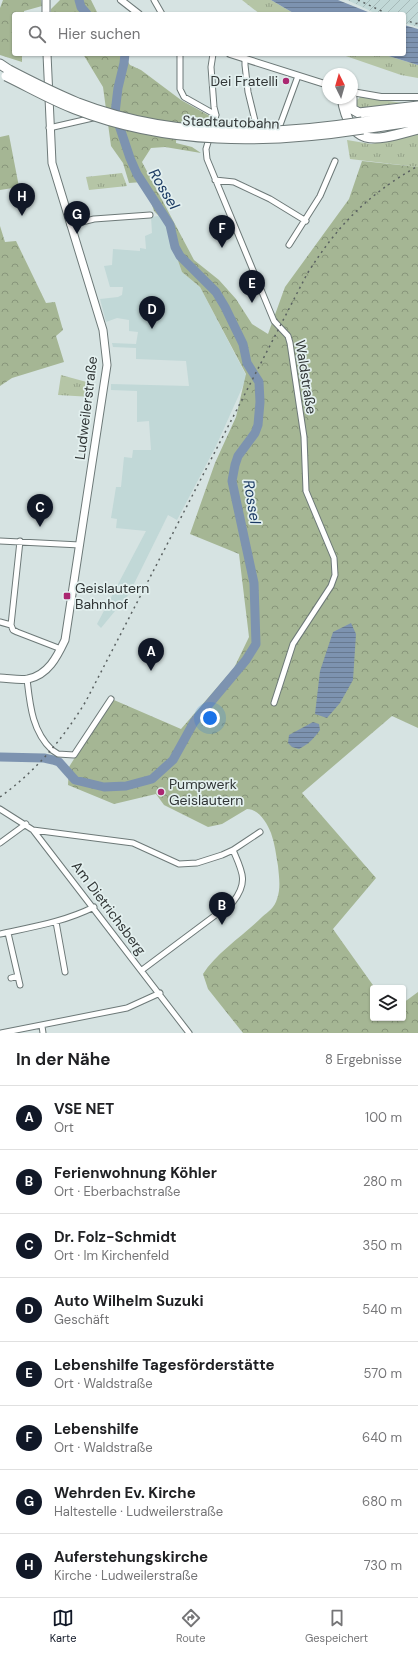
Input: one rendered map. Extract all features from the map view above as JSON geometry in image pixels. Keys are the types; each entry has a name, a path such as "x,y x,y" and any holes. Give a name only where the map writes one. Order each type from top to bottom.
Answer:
{"highway":[{"name":"Stadtautobahn","path":"0,64 5,73 74,109 130,126 169,134 216,139 263,139 313,136 362,126 418,121"},
{"path":"344,104 348,122 352,129 362,136 382,137 418,129"},
{"path":"352,104 352,109 359,113 418,106"},
{"path":"362,126 418,114"}],"main road":[{"path":"46,0 46,12"},
{"name":"Ludweilerstraße","path":"0,678 27,679 40,674 57,658 65,640 107,357 106,344 97,310 52,163 46,56"}],"street":[{"path":"121,0 136,12"},
{"path":"154,0 161,12"},
{"path":"180,56 180,89 184,98 216,115"},
{"name":"Waldstraße","path":"213,56 214,107 216,115 206,149 207,160 274,322 288,336 304,437 306,491 334,558 335,575 331,586 293,644 274,703"},
{"path":"236,56 322,83"},
{"path":"245,59 248,92 257,129 278,128 298,76"},
{"path":"358,96 381,98 418,97"},
{"path":"49,128 105,115"},
{"path":"290,246 320,196 335,161"},
{"path":"215,180 234,182 270,199 306,221"},
{"path":"70,225 94,219 150,215"},
{"path":"0,541 80,545"},
{"path":"20,541 11,625 12,630 61,649"},
{"path":"0,622 11,625"},
{"path":"27,679 35,725 41,736 52,750 58,754 74,755 111,699"},
{"name":"Am Dietrichsberg","path":"0,810 26,824 33,830 160,993 189,1033"},
{"path":"0,843 26,824"},
{"path":"33,830 133,843 178,864 197,863 233,850 260,832"},
{"path":"142,970 236,898 242,888 243,878 242,869 233,850"},
{"path":"0,934 56,922 76,916 94,908"},
{"path":"56,922 66,972"},
{"path":"8,933 20,985"},
{"path":"11,978 18,976"},
{"path":"1,1033 127,1008 160,993"},
{"path":"42,1026 43,1033"}],"shaded area":[{"path":"347,0 418,0 418,27 406,24 406,12 373,12"},
{"path":"159,216 164,221 182,272 200,287 247,377 216,446 177,520 168,515 129,594 101,628 97,624 146,531 116,528 117,519 111,518 116,487 121,487 124,457 132,458 133,450 151,450 149,421 137,422 137,391 111,390 111,384 189,386 186,361 136,359 136,348 113,347 112,343 136,344 138,332 129,331 129,320 117,318 106,322 100,299 118,297 122,295 123,287 110,287 104,266 112,265 113,249 140,251 140,248 146,249 145,236 152,233 151,217"}],"green space":[{"path":"3,0 41,0 42,6 24,12 12,12 12,56 22,56 22,62 0,55 0,8"},
{"path":"60,0 91,0 97,12 51,12 51,9"},
{"path":"242,0 271,0 292,12 257,12"},
{"path":"84,56 124,56 130,65 141,70 181,100 208,115 248,128 177,123 176,143 192,147 201,153 165,147 151,148 142,162 194,260 219,280 236,299 252,324 268,334 285,287 349,199 362,161 418,167 418,728 392,716 302,793 376,878 333,929 373,985 370,985 370,1021 406,1021 406,1001 418,992 418,1033 243,1033 208,989 203,974 215,959 269,911 276,902 279,887 278,866 272,837 265,821 255,811 247,809 222,824 208,827 164,805 156,794 114,804 68,785 69,767 92,730 114,700 181,729 234,668 249,637 239,554 190,534 215,463 236,417 246,374 200,287 182,272 164,221 154,211 146,187 142,182 129,183 123,163 111,146 103,87"},
{"path":"346,56 389,56 418,65 418,78 401,75"},
{"path":"360,97 403,103 418,101 363,109 356,108 355,104 358,104 358,99"},
{"path":"418,134 418,167 350,159 347,140 371,144"},
{"path":"9,135 19,187 0,190 0,137"},
{"path":"122,173 127,186 89,190 86,177"},
{"path":"0,226 5,242 16,241 46,303 55,302 63,330 56,336 64,362 12,378 0,386"},
{"path":"61,375 94,384 92,397 58,395"}],"water":[{"path":"271,0 338,0 368,12 292,12"},
{"path":"406,26 418,29 418,65 389,56 406,56"},
{"path":"351,623 356,634 353,680 340,703 327,718 315,714 320,671 333,632"},
{"path":"313,722 319,724 320,730 308,743 299,749 292,747 288,743 289,735"}],"waterway":[{"name":"Rossel","path":"79,0 81,7 85,12"},
{"name":"Rossel","path":"0,757 44,758 53,760 59,762 75,780 104,787 126,786 152,779 173,760 194,722 246,660 256,644 254,583 232,481 238,456 255,433 258,425 260,402 259,382 247,363 243,344 225,307 216,292 180,256 175,247 170,225 137,174 130,158 115,113 118,88 125,56"}],"railway":[{"path":"358,0 384,12"},
{"path":"406,21 418,24"},
{"path":"0,797 13,787 48,754 86,701 307,274 330,241 355,212 384,188 418,166"}],"place":[{"name":"Dei Fratelli","path":"286,81"},
{"name":"Auferstehungskirche","path":"22,216"},
{"name":"Wehrden Ev. Kirche","path":"77,234"},
{"name":"Lebenshilfe","path":"222,248"},
{"name":"Lebenshilfe Tagesförderstätte","path":"252,303"},
{"name":"Auto Wilhelm Suzuki","path":"152,329"},
{"name":"Dr. Folz-Schmidt","path":"40,527"},
{"name":"Geislautern Bahnhof","path":"67,596"},
{"name":"VSE NET","path":"151,671"},
{"name":"Pumpwerk Geislautern","path":"161,792"},
{"name":"Ferienwohnung Köhler","path":"222,925"}]}
